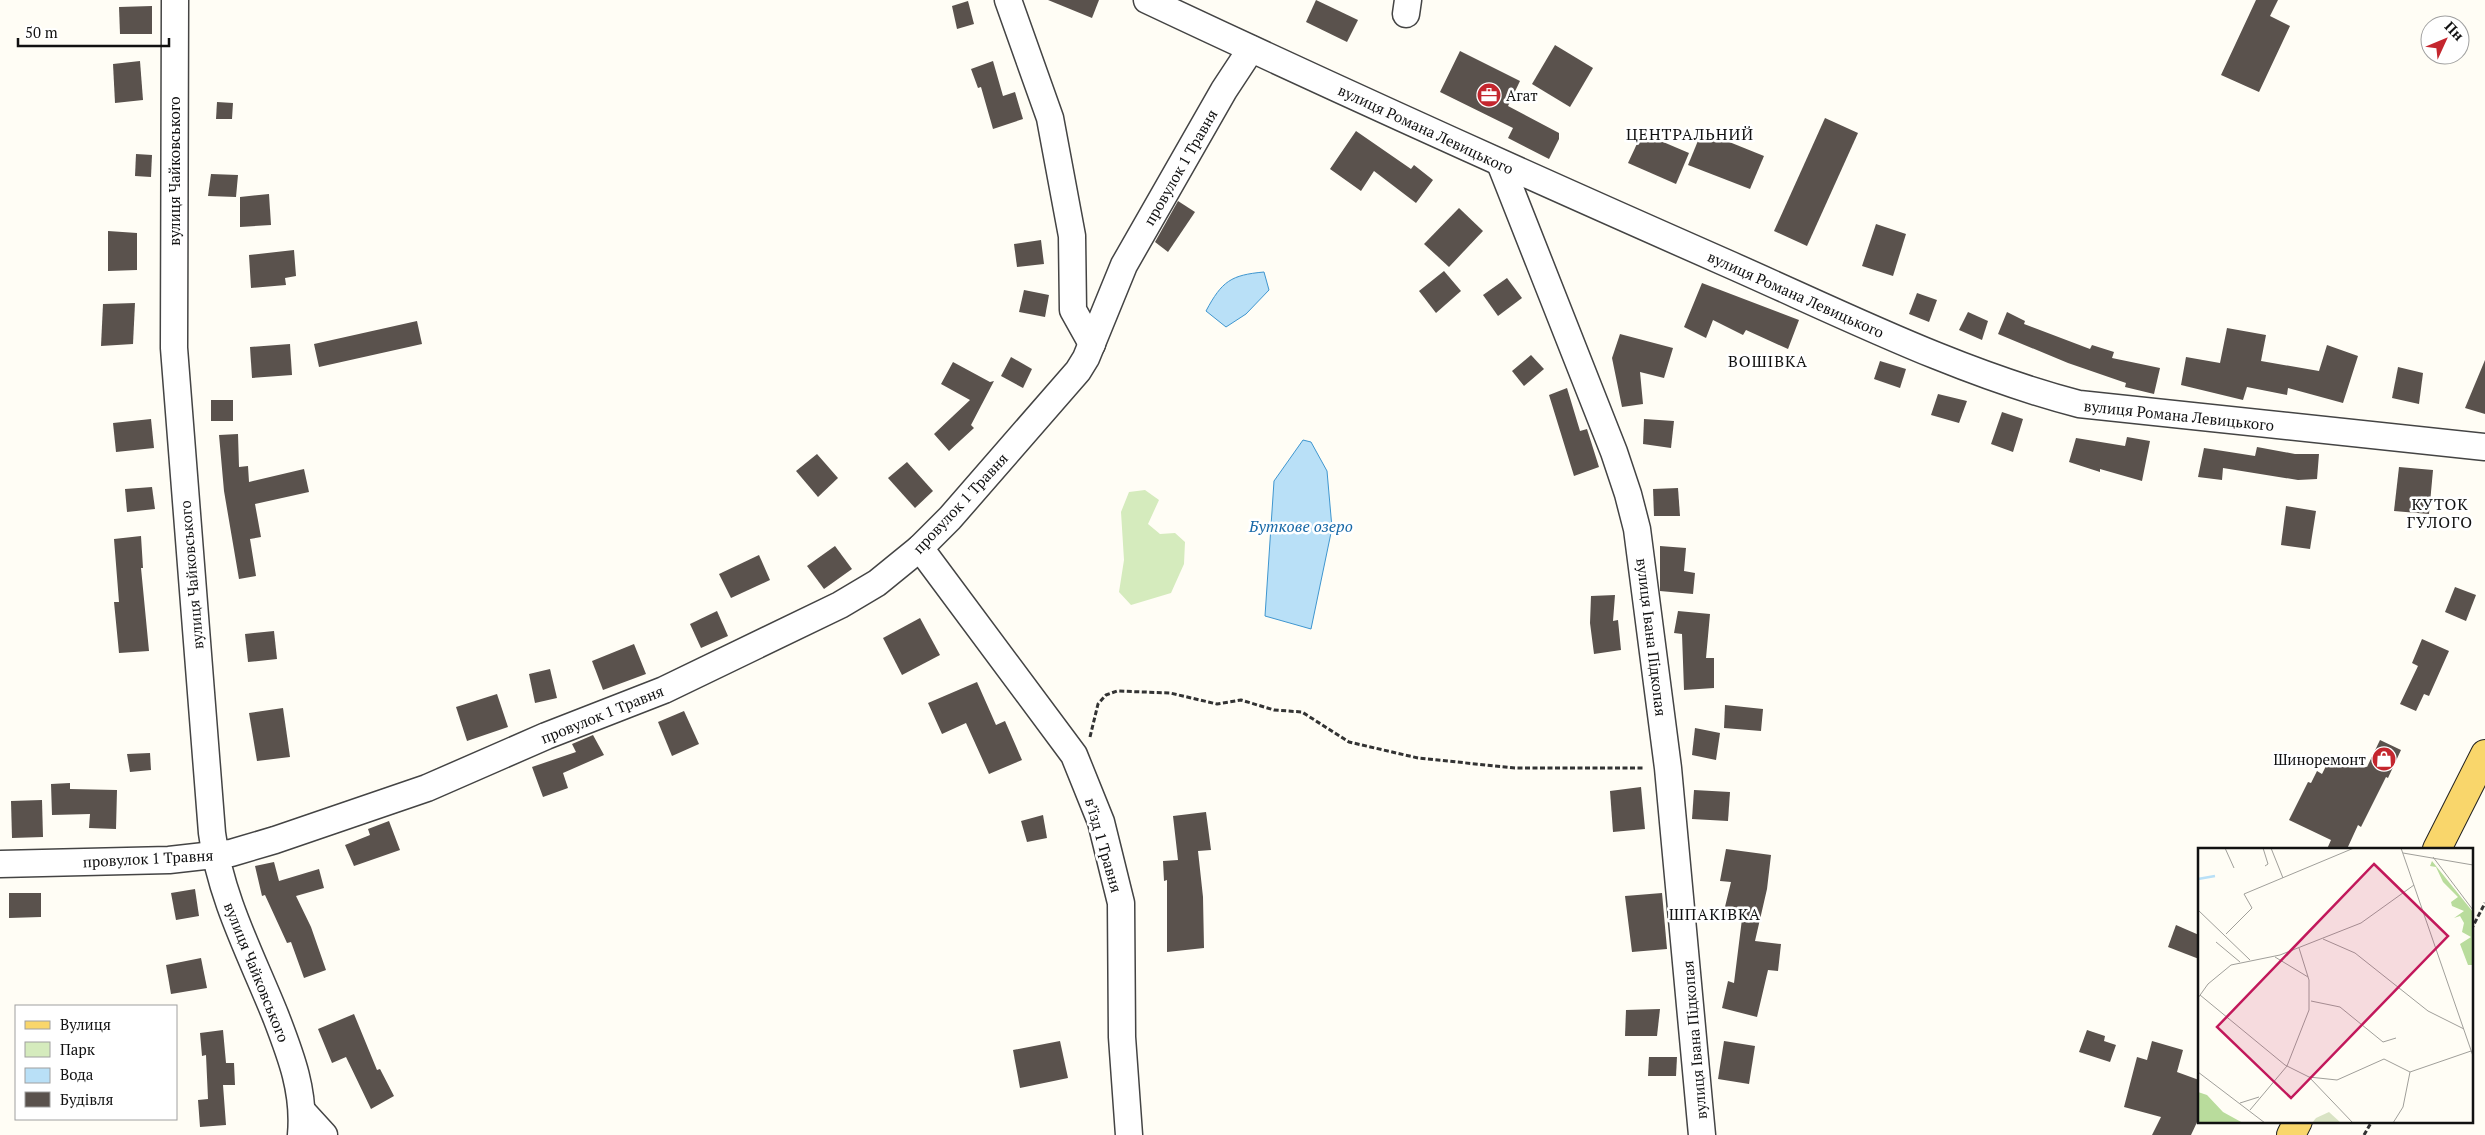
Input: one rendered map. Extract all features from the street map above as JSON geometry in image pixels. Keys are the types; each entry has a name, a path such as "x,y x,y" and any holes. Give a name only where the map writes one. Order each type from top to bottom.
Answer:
{"main road":[{"path":"2438,848 2485,754"},
{"path":"2291,1135 2298,1122"}],"street":[{"name":"вулиця Чайковського","path":"175,0 174,348 215,856 227,896 294,1067 302,1123"},
{"path":"1008,0 1050,118 1071,227 1073,310 1092,344"},
{"name":"вулиця Романа Левицького","path":"1147,0 1500,163 1924,350 2038,394 2079,404 2485,447"},
{"name":"провулок 1 Травня","path":"0,864 169,860 215,856 274,840 427,788 546,736 664,690 859,595 920,548 960,507 1078,371 1092,344 1106,304 1124,265 1251,48"},
{"name":"вулиця Івана Підкопая","path":"1500,163 1614,452 1628,494 1640,546 1668,768 1702,1135"},
{"name":"в’їзд 1 Травня","path":"920,548 1074,755 1101,822 1121,903 1122,1037 1129,1135"},
{"path":"302,1123 324,1135"}],"path":[{"path":"1074,755 1089,740 1098,704 1102,699 1111,693 1126,691 1185,695 1216,704 1242,700 1274,710 1302,712 1349,742 1418,758 1515,768 1668,768"},
{"path":"2472,928 2485,903"},
{"path":"2364,1135 2371,1122"}],"green space":[{"path":"1145,490 1159,500 1148,524 1160,534 1175,533 1185,542 1184,564 1171,593 1131,605 1119,592 1124,560 1121,512 1129,492"}],"water":[{"path":"1264,272 1269,290 1246,314 1226,327 1206,311 1217,293 1229,281 1243,275"},
{"name":"Буткове озеро","path":"1303,440 1311,442 1327,471 1332,528 1311,629 1265,616 1274,481"}],"building":[{"path":"1048,0 1099,0 1092,18"},
{"path":"1316,0 1358,20 1347,42 1306,22"},
{"path":"2256,0 2278,0 2270,16 2290,26 2259,92 2221,75"},
{"path":"968,1 974,24 957,29 952,6"},
{"path":"152,6 152,34 120,34 119,7"},
{"path":"1555,45 1593,68 1570,107 1532,84"},
{"path":"1460,51 1520,81 1508,106 1559,133 1559,139 1549,159 1508,138 1513,128 1440,92"},
{"path":"140,61 143,100 115,103 113,64"},
{"path":"993,61 1003,96 1015,92 1023,119 993,129 981,87 978,88 971,69"},
{"path":"217,102 233,103 232,119 216,119"},
{"path":"1825,118 1858,133 1807,246 1774,231"},
{"path":"1356,131 1411,169 1414,165 1433,180 1416,203 1374,171 1361,191 1330,169"},
{"path":"1702,131 1764,156 1750,189 1688,165"},
{"path":"1642,133 1689,153 1676,184 1628,163"},
{"path":"136,154 152,155 151,177 135,176"},
{"path":"211,174 238,175 236,197 208,196"},
{"path":"269,194 271,225 240,227 240,197"},
{"path":"1178,201 1195,212 1168,252 1155,242"},
{"path":"1459,208 1483,231 1449,267 1424,244"},
{"path":"1876,224 1906,234 1893,276 1862,266"},
{"path":"108,231 137,233 137,270 108,271"},
{"path":"1041,240 1044,264 1017,267 1014,244"},
{"path":"294,250 296,276 285,278 286,285 251,288 249,255"},
{"path":"1444,271 1461,291 1436,313 1419,291"},
{"path":"1507,278 1522,298 1498,316 1483,295"},
{"path":"1702,283 1799,320 1788,349 1746,330 1743,335 1713,320 1706,338 1684,327"},
{"path":"1024,290 1049,295 1045,317 1019,312"},
{"path":"1917,293 1937,300 1929,322 1909,314"},
{"path":"135,303 133,344 101,346 103,304"},
{"path":"1968,312 1988,321 1982,340 1959,330"},
{"path":"2007,312 2025,321 2024,324 2090,349 2092,345 2114,352 2112,358 2160,368 2154,394 2125,387 2126,383 2068,363 1998,334"},
{"path":"417,321 422,344 319,367 314,344"},
{"path":"2227,328 2266,335 2261,361 2319,371 2327,345 2358,356 2343,403 2288,388 2287,395 2247,387 2243,400 2181,385 2186,357 2220,363"},
{"path":"1620,334 1673,348 1664,378 1640,372 1643,404 1622,407 1612,358"},
{"path":"290,344 292,375 252,378 250,347"},
{"path":"1531,355 1544,369 1524,386 1512,371"},
{"path":"1011,357 1032,369 1023,388 1001,376"},
{"path":"2485,360 2485,414 2465,408"},
{"path":"1880,361 1906,369 1900,388 1874,379"},
{"path":"953,362 990,382 994,381 971,425 974,428 949,451 934,434 970,400 941,384"},
{"path":"2398,367 2423,373 2419,404 2392,398"},
{"path":"1567,388 1580,431 1587,429 1599,467 1574,476 1549,395"},
{"path":"1938,394 1967,401 1959,423 1931,415"},
{"path":"211,400 233,400 233,421 211,421"},
{"path":"2002,412 2023,419 2013,452 1991,444"},
{"path":"151,419 154,448 116,452 113,423"},
{"path":"1644,419 1674,421 1671,448 1643,444"},
{"path":"238,434 239,467 248,466 249,482 304,469 309,492 255,504 261,537 250,539 256,576 239,579 224,491 219,435"},
{"path":"2127,437 2150,441 2142,481 2100,469 2100,472 2069,462 2076,438 2125,446"},
{"path":"2257,447 2295,454 2319,454 2317,479 2298,480 2223,468 2222,480 2198,477 2204,448 2255,456"},
{"path":"817,454 838,478 818,497 796,471"},
{"path":"907,462 933,491 915,508 888,478"},
{"path":"2399,467 2433,470 2429,514 2394,511"},
{"path":"152,487 155,509 127,512 125,489"},
{"path":"1678,488 1680,516 1654,516 1653,489"},
{"path":"2286,506 2316,511 2310,549 2281,545"},
{"path":"141,536 143,568 141,568 149,651 119,653 114,602 119,602 114,539"},
{"path":"835,546 852,569 824,589 807,566"},
{"path":"1660,546 1686,548 1684,571 1695,573 1693,594 1660,591"},
{"path":"759,555 770,580 731,598 719,574"},
{"path":"2455,587 2476,595 2466,621 2445,612"},
{"path":"1615,595 1613,621 1618,620 1621,650 1594,654 1590,623 1591,596"},
{"path":"717,611 728,636 701,648 690,624"},
{"path":"1678,611 1710,614 1706,658 1714,658 1714,688 1684,690 1682,634 1674,633"},
{"path":"920,618 940,655 902,675 883,638"},
{"path":"274,631 277,659 248,662 245,634"},
{"path":"2422,639 2449,651 2429,696 2424,694 2416,711 2400,704 2418,666 2412,663"},
{"path":"634,644 646,674 603,690 592,661"},
{"path":"550,669 557,698 535,703 529,674"},
{"path":"977,682 996,725 1005,721 1022,760 989,774 966,723 942,734 928,703"},
{"path":"497,694 508,727 467,741 456,707"},
{"path":"1725,705 1763,709 1761,731 1724,728"},
{"path":"283,708 290,757 257,761 249,713"},
{"path":"684,711 699,744 672,756 658,722"},
{"path":"1695,728 1720,733 1716,760 1692,755"},
{"path":"593,735 604,755 563,773 568,788 543,797 532,767 576,752 572,744"},
{"path":"2380,740 2401,750 2388,778 2386,777 2361,827 2358,825 2347,848 2327,848 2331,840 2289,820 2308,782 2311,783 2317,771 2322,774 2329,760 2339,765 2343,756 2367,767"},
{"path":"150,753 151,770 130,772 127,754"},
{"path":"70,783 70,789 117,790 116,829 89,828 90,814 52,815 51,784"},
{"path":"1641,787 1645,829 1613,832 1610,791"},
{"path":"1694,790 1730,792 1728,821 1692,819"},
{"path":"42,800 43,837 12,838 11,801"},
{"path":"1206,812 1211,850 1198,851 1203,897 1204,948 1167,952 1167,880 1164,881 1163,861 1178,860 1173,816"},
{"path":"1043,815 1047,838 1027,842 1021,821"},
{"path":"389,821 400,850 354,866 345,845 370,835 368,829"},
{"path":"1726,849 1771,855 1767,889 1755,941 1781,944 1778,971 1768,970 1757,1017 1722,1008 1728,981 1734,983 1742,919 1723,915 1731,882 1720,881"},
{"path":"274,862 279,881 319,869 324,888 296,896 311,927 326,970 304,978 291,942 287,943 265,895 262,896 255,866"},
{"path":"195,889 199,916 176,920 171,893"},
{"path":"9,893 41,893 41,917 9,918"},
{"path":"1662,893 1667,949 1632,952 1625,896"},
{"path":"2176,925 2198,935 2198,959 2168,947"},
{"path":"201,958 207,988 171,994 166,965"},
{"path":"1660,1009 1657,1036 1625,1036 1626,1010"},
{"path":"354,1014 377,1070 380,1069 394,1096 371,1109 346,1057 332,1063 318,1029"},
{"path":"223,1030 226,1063 234,1063 235,1085 223,1085 226,1125 200,1127 198,1100 208,1099 206,1055 202,1056 200,1033"},
{"path":"2087,1030 2105,1036 2104,1041 2116,1045 2110,1062 2079,1052"},
{"path":"1060,1041 1068,1078 1020,1088 1013,1050"},
{"path":"1724,1041 1755,1046 1749,1084 1718,1079"},
{"path":"2152,1041 2183,1050 2177,1072 2198,1080 2198,1120 2191,1135 2152,1135 2161,1117 2124,1107 2137,1057 2147,1060"},
{"path":"1649,1057 1677,1057 1676,1076 1648,1076"}],"place":[{"name":"Агат","path":"1489,95"},
{"name":"Шиноремонт","path":"2384,759"}],"district":[{"name":"ЦЕНТРАЛЬНИЙ","path":"1690,134"},
{"name":"ВОШІВКА","path":"1768,361"},
{"name":"КУТОК ГУЛОГО","path":"2440,513"},
{"name":"ШПАКІВКА","path":"1715,914"}]}
